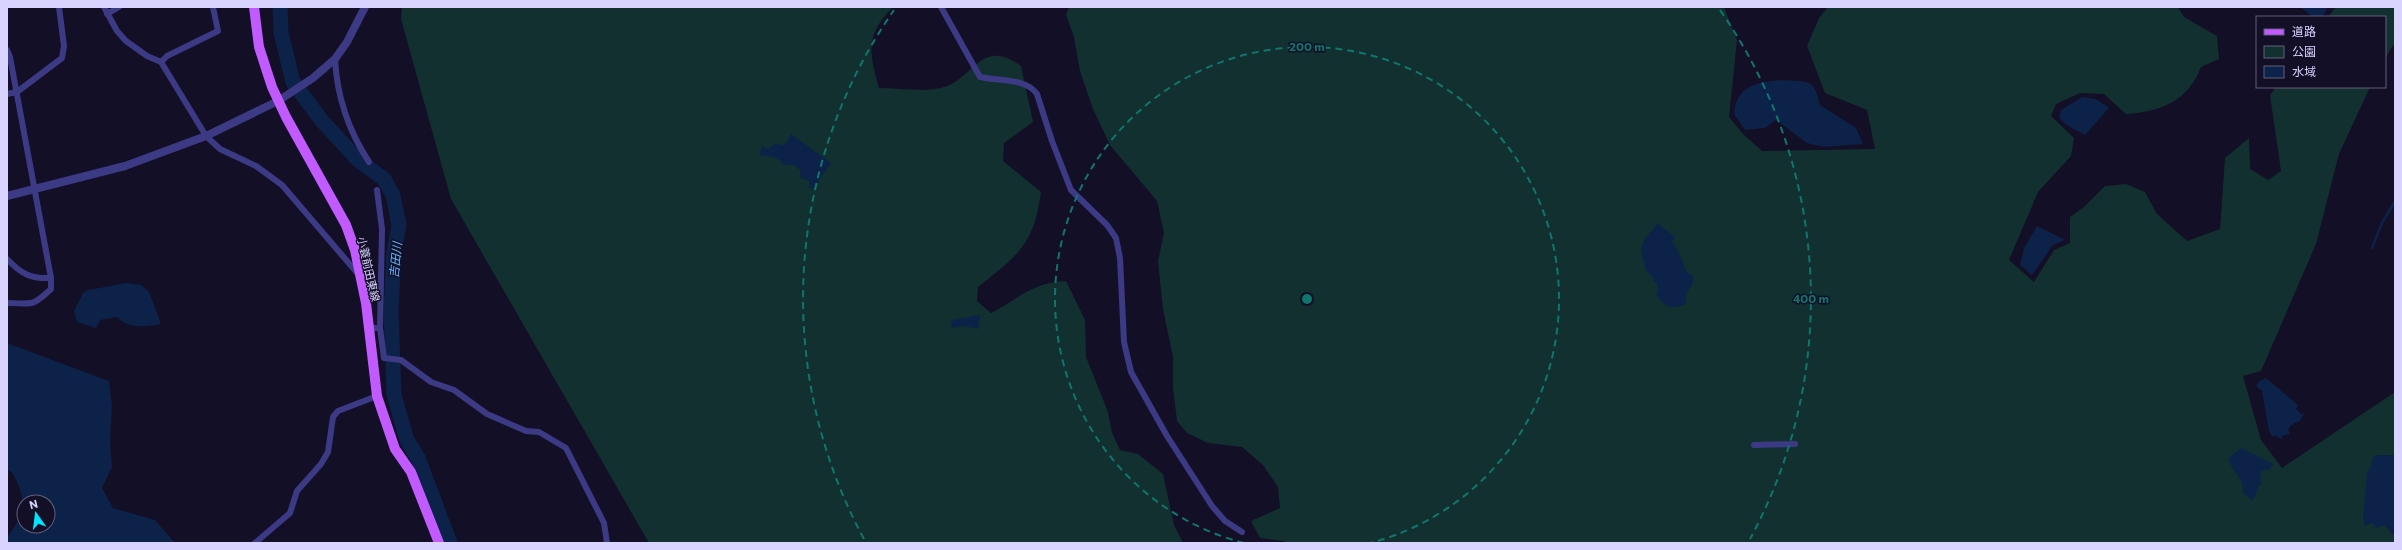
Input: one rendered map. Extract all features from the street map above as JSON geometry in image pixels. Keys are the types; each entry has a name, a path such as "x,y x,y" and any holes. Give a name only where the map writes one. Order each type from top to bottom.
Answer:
{"main road":[{"name":"小蓑前田東線","path":"254,7 259,47 278,101 346,225 361,277 377,396 395,449 411,472 439,543"}],"street":[{"path":"7,94 17,92 62,58 64,46 59,7"},
{"path":"104,7 107,14 126,41 147,56 161,62 206,136 220,149 256,166 282,185 361,277"},
{"path":"107,14 119,7"},
{"path":"161,62 167,56 218,31 213,7"},
{"path":"7,196 124,166 206,136 278,101 294,92 313,78 335,58 348,42 365,7"},
{"path":"942,7 980,78 1022,82 1033,88 1037,94 1052,142 1071,190 1108,225 1116,238 1120,258 1124,342 1131,372 1167,436 1192,471 1212,506 1225,521 1242,532"},
{"path":"7,50 17,92 51,278 51,290 40,300 27,305 7,303"},
{"path":"335,58 339,92 347,124 369,162"},
{"path":"377,190 382,229 380,328 384,358 401,360 431,382 454,390 487,414 526,431 539,432 566,448 604,523 607,543"},
{"path":"7,259 17,270 29,277 51,278"},
{"path":"368,328 380,328"},
{"path":"255,543 290,513 297,491 321,464 328,452 333,417 338,411 377,396"},
{"path":"1754,445 1795,444"}],"green space":[{"path":"402,7 893,7 878,26 872,44 873,64 879,88 918,90 941,88 952,84 986,58 996,56 1007,58 1021,66 1033,122 1004,143 1003,161 1041,192 1038,210 1029,237 1014,257 978,287 977,301 991,313 1026,292 1044,284 1066,281 1085,320 1086,357 1108,412 1112,433 1120,450 1138,454 1163,474 1174,525 1183,543 649,543 451,199 401,19"},
{"path":"1069,7 1724,7 1737,40 1729,117 1743,134 1762,151 1875,149 1867,110 1825,93 1807,46 1819,18 1828,7 2178,7 2184,17 2217,36 2219,59 2201,67 2189,88 2181,96 2162,107 2151,111 2126,114 2104,94 2080,93 2056,104 2051,116 2074,138 2071,156 2038,192 2009,260 2034,282 2054,250 2070,243 2070,217 2084,207 2105,186 2126,184 2145,192 2157,214 2187,241 2220,229 2225,158 2249,138 2250,169 2268,180 2281,171 2270,95 2275,88 2370,88 2339,154 2316,244 2261,371 2243,376 2261,440 2282,468 2395,392 2395,457 2393,455 2373,456 2372,523 2385,525 2393,535 2395,524 2395,543 1286,543 1284,541 1260,538 1251,521 1280,508 1278,487 1263,465 1242,447 1208,443 1187,433 1177,421 1173,388 1173,357 1163,309 1158,261 1164,233 1157,201 1110,145 1093,109 1080,71 1074,37 1066,15"},
{"path":"2336,7 2395,7 2395,42 2386,57 2386,16 2329,16"}],"water":[{"path":"2300,7 2328,7 2323,16 2312,16"},
{"path":"1781,80 1804,81 1812,85 1818,96 1820,105 1856,128 1863,144 1824,147 1807,143 1776,120 1765,128 1745,130 1734,114 1739,97 1743,91 1756,84"},
{"path":"2082,97 2096,99 2109,108 2085,135 2066,125 2059,117 2061,110"},
{"path":"791,134 831,163 813,189 809,188 809,181 801,178 800,170 794,165 784,165 776,158 759,155 762,146 767,149 777,143 782,146 787,142"},
{"path":"1659,222 1660,226 1673,235 1675,240 1671,241 1677,249 1686,270 1689,274 1692,274 1693,278 1693,283 1686,294 1686,303 1677,307 1668,306 1658,298 1656,293 1658,290 1657,284 1653,281 1652,276 1646,271 1641,250 1644,240"},
{"path":"2037,226 2065,240 2053,245 2032,275 2020,265 2024,248"},
{"path":"127,283 141,285 149,292 161,324 138,326 126,324 117,317 100,320 96,328 77,322 74,311 83,293 88,290"},
{"path":"980,315 978,329 965,326 951,328 952,320"},
{"path":"7,343 109,381 112,405 110,443 112,467 102,488 113,508 155,520 175,543 7,543 8,536 16,524 16,534 56,534 56,494 21,494 12,472 7,470"},
{"path":"2266,378 2298,405 2296,409 2301,414 2304,413 2300,421 2291,425 2288,430 2290,434 2284,435 2281,439 2276,436 2272,436 2269,431 2262,391 2256,386 2259,381"},
{"path":"2241,448 2273,464 2270,469 2261,471 2260,480 2262,483 2258,486 2258,490 2252,501 2243,493 2242,483 2230,463 2229,458"},
{"path":"2393,455 2395,457 2395,524 2393,535 2385,525 2377,528 2372,523 2365,526 2363,518 2367,472 2371,467 2373,456"}],"waterway":[{"name":"吉田川","path":"280,7 281,33 293,82 322,121 358,160 384,179 393,195 399,225 394,252 391,310 394,395 407,440 418,458 450,543"},
{"path":"2372,248 2381,225 2395,201"}]}
